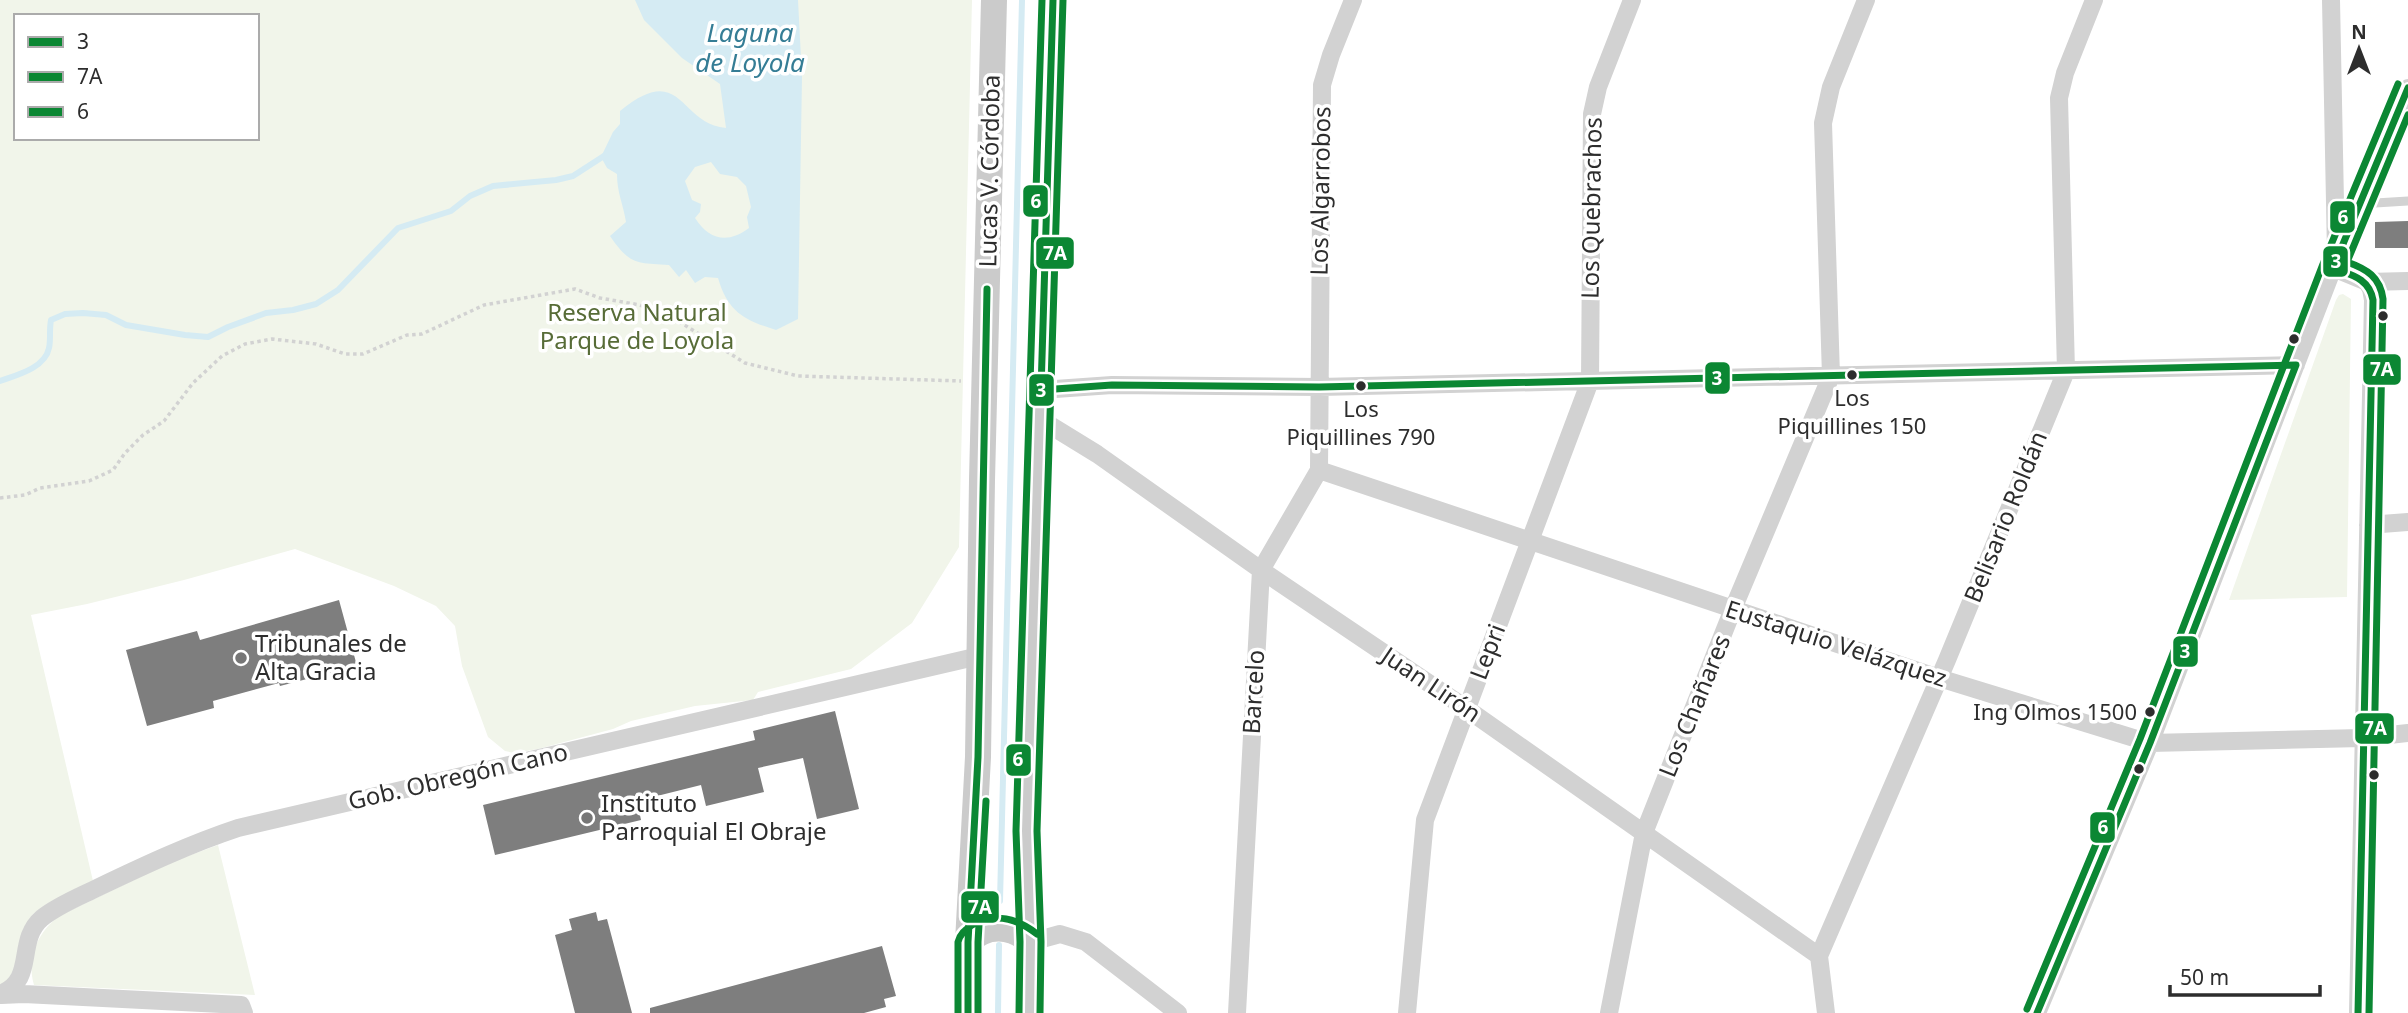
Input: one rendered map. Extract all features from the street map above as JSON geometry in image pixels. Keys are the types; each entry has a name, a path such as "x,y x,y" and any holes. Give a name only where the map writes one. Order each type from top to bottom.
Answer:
{"main road":[{"name":"Lucas V. Córdoba","path":"968,1013 968,942 978,757 994,0"},
{"path":"1029,1013 1031,942 1026,831 1053,0"},
{"path":"968,942 975,935 992,928 1011,930 1031,942"}],"street":[{"name":"Los Algarrobos","path":"1319,387 1321,85 1353,0"},
{"name":"Los Quebrachos","path":"1590,381 1592,114 1598,87 1632,0"},
{"name":"Los Chañares","path":"1609,1013 1644,833 1733,609 1831,376 1823,122 1831,87 1866,0"},
{"name":"Belisario Roldán","path":"1819,956 1939,678 2066,370 2059,98 2065,73 2094,0"},
{"path":"2331,0 2334,264"},
{"path":"2037,1013 2150,743 2334,264 2406,98"},
{"path":"2334,264 2367,282 2408,281"},
{"path":"2358,1013 2373,300 2367,282"},
{"path":"1041,390 1112,385 1319,387 2296,365"},
{"name":"Lepri","path":"1407,1013 1425,820 1590,381"},
{"path":"1319,387 1319,470"},
{"name":"Juan Lirón","path":"1040,419 1097,454 1819,956"},
{"name":"Eustaquio Velázquez","path":"1319,470 1939,678 2150,743 2362,738 2408,733"},
{"name":"Barcelo","path":"1237,1013 1261,570 1319,470"},
{"path":"2368,526 2408,522"},
{"name":"Gob. Obregón Cano","path":"24,994 24,968 30,934 42,919 87,893 202,840 238,828 979,656"},
{"path":"1031,942 1060,934 1086,942 1178,1013"},
{"path":"1819,956 1826,1013"},
{"path":"0,994 15,986 24,968"},
{"path":"0,994 242,1005 244,1013"}],"lane":[{"path":"2359,204 2408,201"}],"path":[{"path":"0,498 25,495 40,488 89,481 113,470 143,435 164,421 192,383 222,356 246,344 272,339 316,344 345,354 363,354 407,335 422,334 484,305 575,289 600,298 640,305 683,324 745,363 798,376 985,382"}],"green space":[{"name":"Reserva Natural Parque de Loyola","path":"0,0 972,0 959,547 912,623 851,669 758,692 753,700 695,706 631,721 613,729 538,749 514,753 505,751 488,737 462,666 455,626 436,606 394,586 295,549 184,580 31,615 93,881 50,902 30,918 21,939 14,978 0,985"},
{"path":"2343,294 2351,299 2347,597 2229,600 2336,300"},
{"path":"218,845 255,995 34,985 32,965 36,946 45,930 59,916 169,863"}],"water":[{"name":"Laguna de Loyola","path":"635,0 798,0 802,77 798,319 776,330 746,318 732,307 718,278 705,277 695,283 686,270 679,277 669,265 635,261 623,252 610,236 626,222 617,174 607,168 601,157 620,124 620,111 641,97 656,92 669,93 710,124 726,128 720,84 682,58 644,20","holes":["711,162 720,174 737,177 746,186 751,207 747,217 749,228 726,238 713,235 700,225 695,218 700,212 701,204 692,200 685,181 695,167"]}],"building":[{"path":"2408,221 2408,248 2375,248 2375,222"},
{"name":"Tribunales de Alta Gracia","path":"339,600 357,666 213,701 214,708 147,726 126,650 197,631 200,640"},
{"path":"835,711 859,809 817,819 803,758 758,768 764,792 706,806 701,785 637,801 641,820 495,855 483,805 755,740 753,731"},
{"path":"596,912 598,921 607,919 632,1013 575,1013 555,935 572,930 569,919"},
{"path":"882,946 896,996 884,999 886,1007 864,1013 650,1013 650,1008"}],"waterway":[{"path":"1000,901 1022,0"},
{"path":"0,381 29,370 42,361 49,348 51,320 65,314 106,315 126,325 208,337 266,313 316,304 338,290 398,228 451,211 470,196 493,186 573,176 607,154"},
{"path":"998,1013 999,945"}],"transit line":[{"name":"6","path":"1019,1013 1020,942 1016,831 1042,0"},
{"name":"3","path":"1053,0 1041,390 1112,385 1319,387 2296,365 2150,743 2037,1013"},
{"name":"7A","path":"1040,1013 1041,942 1037,831 1063,0"},
{"name":"6","path":"2027,1009 2140,739 2323,264 2398,84"},
{"name":"3","path":"2358,1013 2373,300 2363,282 2353,275 2333,268 2408,88"},
{"name":"7A","path":"2369,1013 2383,299 2376,279 2347,262 2408,115"},
{"name":"3","path":"968,1013 968,942 978,757 987,289"},
{"name":"7A","path":"978,1013 978,942 986,801"},
{"name":"6","path":"958,1013 958,942 965,930 981,921 998,918 1022,924 1037,934"}],"place":[{"name":"Los Piquillines 150","path":"1852,375"},
{"name":"Los Piquillines 790","path":"1361,386"},
{"name":"Tribunales de Alta Gracia","path":"241,658"},
{"name":"Ing Olmos 1500","path":"2150,712"},
{"name":"Instituto Parroquial El Obraje","path":"587,818"}]}
